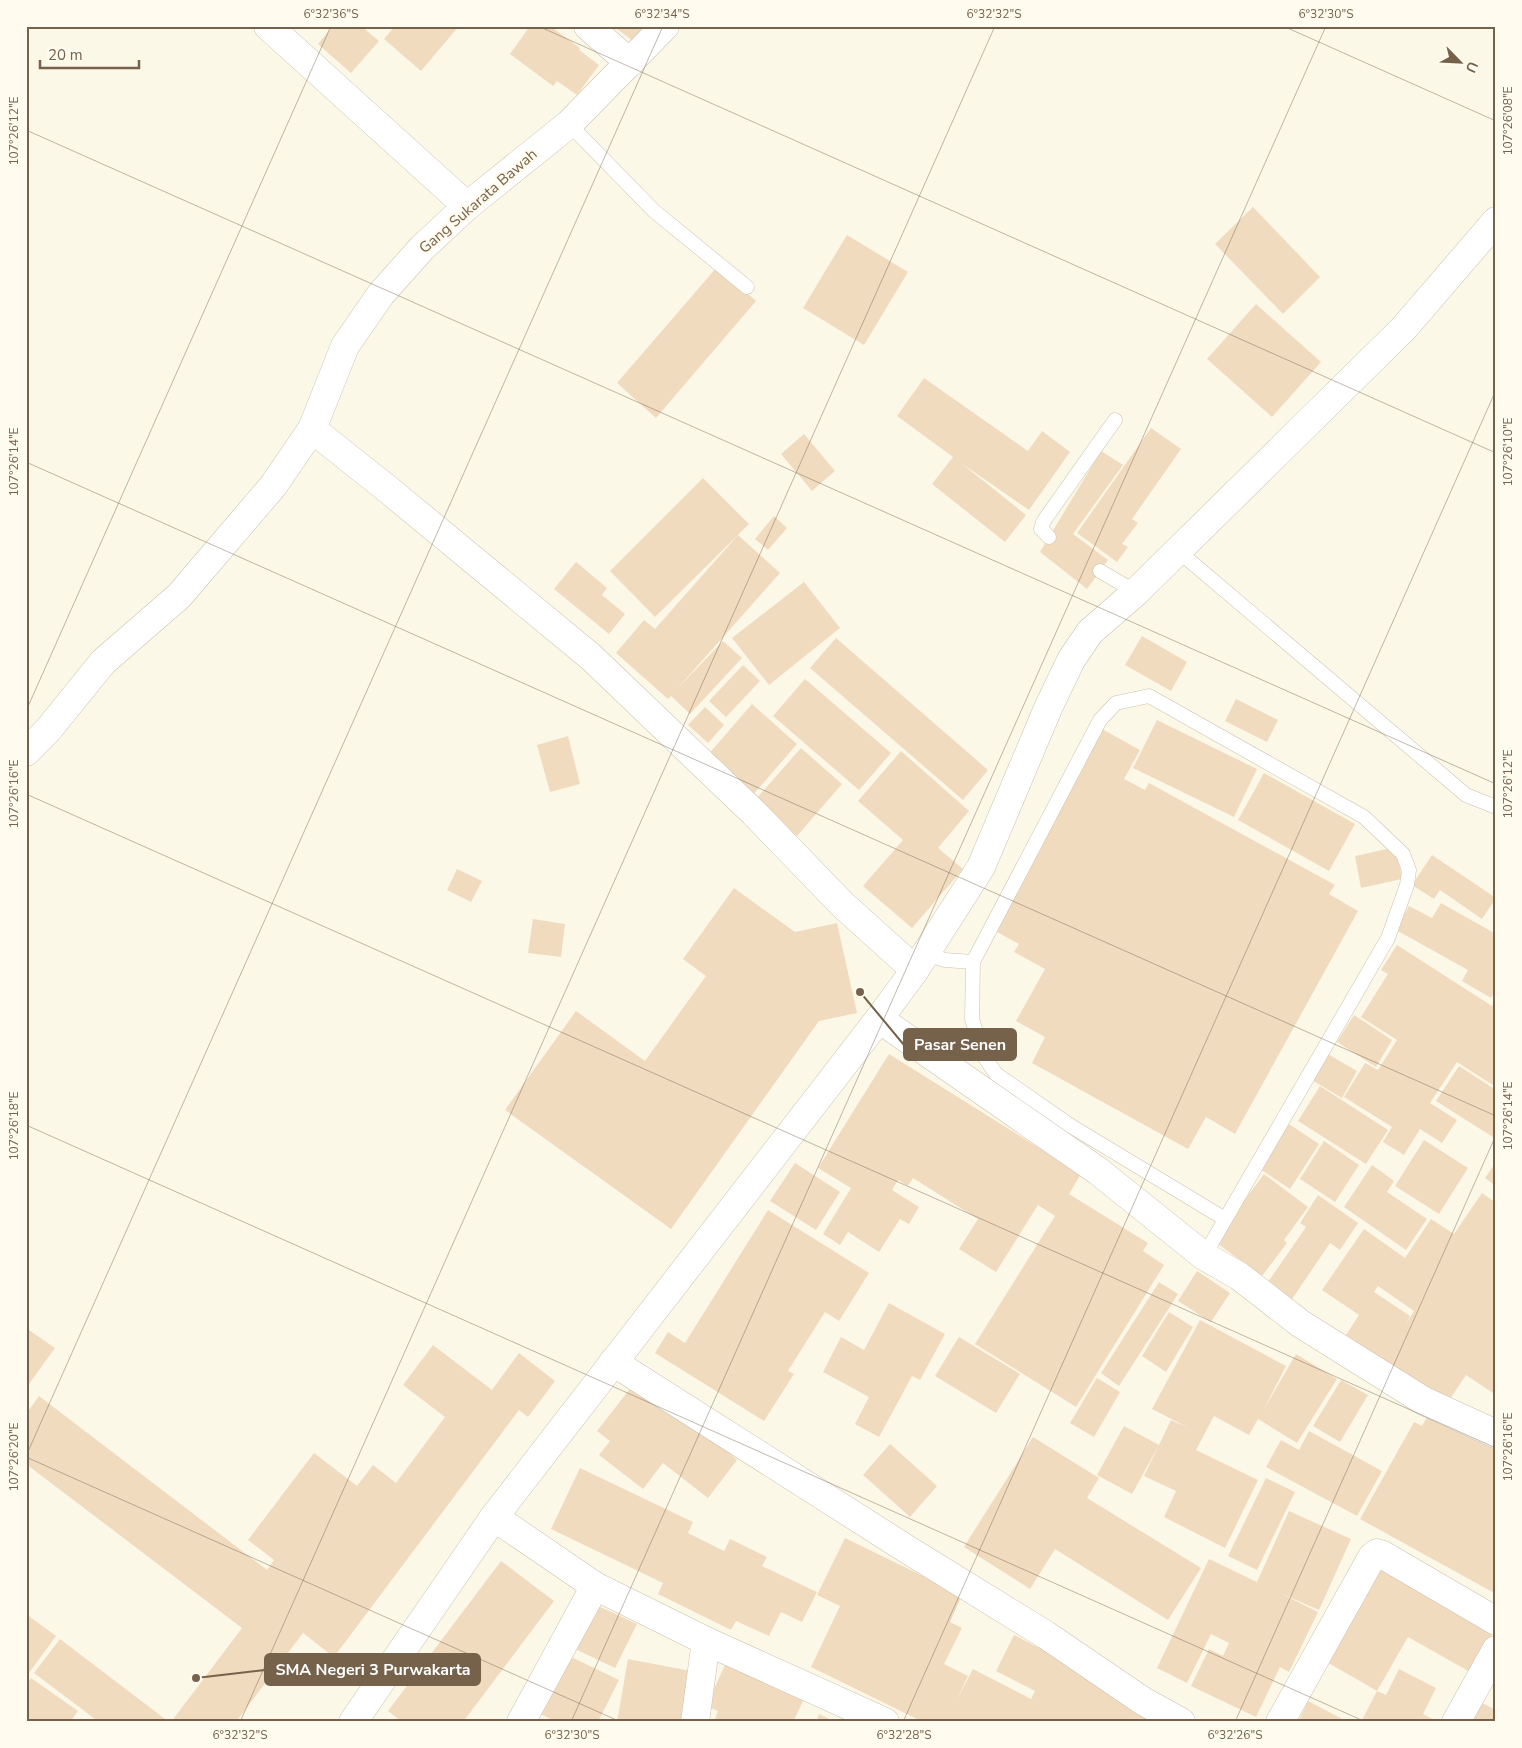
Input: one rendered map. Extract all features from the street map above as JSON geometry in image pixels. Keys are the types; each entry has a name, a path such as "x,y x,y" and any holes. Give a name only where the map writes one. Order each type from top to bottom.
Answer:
{"street":[{"path":"268,26 468,206"},
{"path":"588,26 630,63"},
{"name":"Gang Sukarata Bawah","path":"26,752 48,730 103,662 179,596 273,486 312,429 345,346 381,294 422,248 468,206 568,124 665,26"},
{"path":"353,1722 494,1517 879,1019 920,962 981,867 1049,706 1072,660 1090,632 1136,592 1404,328 1496,221"},
{"path":"312,429 385,486 591,656 754,813 843,905 920,962"},
{"path":"879,1019 1098,1171 1204,1256 1239,1276 1301,1324 1424,1402 1496,1434"},
{"path":"613,1362 1046,1635 1144,1701 1181,1722"},
{"path":"494,1517 595,1586 706,1641 884,1722"},
{"path":"1280,1722 1372,1557 1377,1554 1383,1555 1496,1621"},
{"path":"521,1722 595,1586"},
{"path":"695,1722 706,1641"},
{"path":"1456,1722 1496,1650"}],"lane":[{"path":"568,124 654,210 747,287"},
{"path":"1049,537 1041,529 1043,522 1116,420"},
{"path":"1177,550 1466,795 1496,807"},
{"path":"1100,571 1136,592"},
{"path":"1204,1256 1388,938 1406,885 1409,870 1403,854 1364,817 1149,696 1116,703 1100,720 974,962 972,1019 983,1055 996,1074 1071,1126 1225,1219"},
{"path":"920,962 945,960 974,962"}],"building":[{"path":"333,26 361,26 379,41 351,73 318,44"},
{"path":"395,26 459,26 421,71 384,39"},
{"path":"530,26 550,26 599,65 577,95 557,81 553,86 510,54"},
{"path":"613,26 644,26 633,41"},
{"path":"1253,207 1320,277 1283,314 1215,244"},
{"path":"847,235 908,272 864,345 803,308"},
{"path":"717,267 756,301 656,418 617,383"},
{"path":"1256,304 1321,362 1272,417 1207,359"},
{"path":"924,378 1028,451 1042,431 1070,452 1029,510 961,463 1026,515 1005,542 932,484 953,457 897,416"},
{"path":"1151,428 1181,449 1132,519 1138,523 1122,544 1128,547 1117,562 1077,533"},
{"path":"804,434 835,471 812,491 781,454"},
{"path":"1101,451 1123,465 1073,534 1108,560 1087,589 1040,552"},
{"path":"703,478 749,524 655,617 610,571"},
{"path":"774,516 787,528 768,550 755,539"},
{"path":"738,535 780,573 677,689 723,641 742,658 690,714 671,696 668,699 616,653 644,620 655,629"},
{"path":"576,562 607,588 602,595 625,614 609,634 554,589"},
{"path":"804,582 840,628 769,685 732,638"},
{"path":"1142,636 1187,662 1171,691 1125,665"},
{"path":"836,638 988,770 963,800 810,668"},
{"path":"743,665 760,681 726,717 709,701"},
{"path":"805,679 891,753 859,790 773,716"},
{"path":"1236,699 1278,720 1267,742 1225,721"},
{"path":"752,704 797,744 752,796 707,756"},
{"path":"705,707 724,725 708,743 688,725"},
{"path":"1157,720 1257,769 1234,817 1133,768"},
{"path":"1102,729 1140,750 1124,779 1145,790 1149,783 1335,885 1329,894 1358,911 1235,1134 1206,1117 1188,1149 1032,1063 1045,1037 1016,1021 1045,969 1014,952 1019,944 997,932 1040,841"},
{"path":"568,736 580,784 550,792 537,745"},
{"path":"801,748 842,784 797,836 756,799"},
{"path":"901,751 969,811 938,848 963,869 912,928 863,886 903,840 858,801"},
{"path":"1264,773 1355,824 1329,871 1238,820"},
{"path":"1396,847 1402,879 1361,888 1355,856"},
{"path":"1432,855 1496,898 1482,919 1440,890 1434,899 1412,885"},
{"path":"457,869 482,881 471,902 447,890"},
{"path":"734,888 795,932 837,923 857,1013 819,1021 671,1229 505,1110 576,1011 645,1061 706,976 683,959"},
{"path":"1441,903 1496,934 1496,989 1491,998 1462,981 1468,970 1396,930 1409,906 1432,918"},
{"path":"533,919 565,924 561,957 528,953"},
{"path":"1397,945 1492,1006 1496,999 1496,1087 1457,1062 1430,1103 1457,1120 1442,1143 1420,1129 1404,1155 1383,1142 1392,1127 1344,1097 1365,1063 1378,1070 1397,1040 1361,1017 1388,974 1381,970"},
{"path":"1354,1015 1392,1040 1376,1067 1337,1042"},
{"path":"1326,1053 1357,1071 1342,1098 1310,1079"},
{"path":"889,1054 1081,1174 1069,1194 1148,1243 1143,1251 1164,1265 1076,1407 975,1344 1055,1216 1038,1205 996,1272 959,1249 978,1219 913,1178 908,1186 898,1180 892,1190 919,1207 909,1224 900,1219 879,1252 848,1232 840,1245 823,1234 851,1188 818,1168"},
{"path":"1459,1066 1496,1090 1496,1139 1436,1101"},
{"path":"1320,1086 1388,1130 1366,1164 1298,1121"},
{"path":"1289,1124 1319,1144 1290,1189 1260,1169"},
{"path":"1424,1140 1468,1168 1439,1214 1395,1186"},
{"path":"1324,1141 1359,1165 1335,1202 1300,1179"},
{"path":"1496,1162 1496,1186 1485,1178"},
{"path":"795,1163 840,1192 816,1230 770,1201"},
{"path":"1372,1165 1394,1181 1387,1192 1427,1219 1406,1250 1344,1207"},
{"path":"1264,1174 1308,1207 1284,1240 1287,1243 1262,1276 1214,1241"},
{"path":"1482,1193 1496,1203 1496,1395 1466,1375 1448,1402 1346,1335 1359,1315 1322,1290 1364,1229 1405,1258 1431,1219 1454,1234","holes":["1378,1286 1414,1311 1406,1324 1410,1316 1374,1292"]},
{"path":"1318,1195 1358,1223 1340,1250 1330,1243 1290,1302 1266,1285 1306,1227 1300,1223"},
{"path":"768,1210 869,1273 839,1321 825,1312 788,1371 794,1374 764,1421 655,1353 668,1332 685,1343"},
{"path":"1197,1271 1230,1293 1211,1322 1178,1301"},
{"path":"1159,1282 1178,1294 1119,1386 1101,1373"},
{"path":"889,1303 945,1334 920,1380 912,1376 879,1437 855,1424 869,1397 823,1372 841,1337 864,1350"},
{"path":"1169,1312 1193,1327 1166,1372 1142,1356"},
{"path":"1200,1320 1286,1366 1264,1409 1296,1354 1337,1379 1297,1443 1258,1419 1249,1435 1214,1416 1196,1450 1258,1480 1225,1548 1164,1517 1176,1491 1144,1476 1171,1420 1189,1428 1152,1409"},
{"path":"26,1328 55,1348 26,1388"},
{"path":"959,1337 1020,1374 996,1413 935,1376"},
{"path":"433,1345 492,1390 519,1353 555,1381 528,1417 519,1410 334,1657 303,1633 236,1722 171,1722 242,1628 26,1464 26,1414 39,1396 267,1570 274,1560 248,1540 314,1453 357,1486 373,1465 396,1483 445,1417 403,1385"},
{"path":"1097,1378 1120,1392 1094,1437 1070,1423"},
{"path":"1341,1380 1368,1395 1340,1442 1313,1426"},
{"path":"636,1381 734,1448 730,1454 737,1460 708,1498 663,1463 643,1489 599,1455 610,1441 597,1431"},
{"path":"1431,1411 1496,1447 1496,1594 1360,1519 1414,1422 1422,1426"},
{"path":"1124,1426 1159,1445 1132,1494 1097,1475"},
{"path":"1309,1431 1382,1471 1357,1516 1266,1467 1281,1440 1299,1450"},
{"path":"1033,1437 1099,1478 1087,1498 1201,1568 1168,1620 1055,1549 1030,1589 964,1547"},
{"path":"890,1444 937,1486 910,1517 863,1475"},
{"path":"580,1468 693,1522 688,1533 724,1551 730,1539 767,1557 762,1566 817,1592 802,1622 781,1612 769,1636 736,1621 731,1630 658,1594 663,1583 551,1529"},
{"path":"1266,1478 1295,1492 1257,1570 1228,1556"},
{"path":"1289,1511 1351,1539 1319,1610 1280,1593 1318,1612 1289,1672 1280,1667 1256,1717 1191,1686 1209,1649 1223,1656 1229,1643 1211,1634 1187,1683 1157,1668 1209,1559 1257,1582"},
{"path":"845,1538 962,1595 950,1622 962,1628 944,1664 968,1676 956,1701 973,1669 1031,1699 1035,1691 996,1671 1014,1635 1053,1655 1163,1722 923,1722 811,1667 840,1606 817,1595"},
{"path":"501,1561 554,1601 463,1722 402,1722 388,1711"},
{"path":"1379,1567 1493,1632 1470,1672 1408,1637 1377,1691 1325,1661"},
{"path":"594,1604 637,1624 615,1668 573,1648"},
{"path":"26,1614 56,1636 26,1677"},
{"path":"60,1639 169,1722 99,1722 34,1673"},
{"path":"569,1656 619,1680 598,1722 556,1722 541,1714"},
{"path":"628,1659 691,1671 682,1722 617,1722"},
{"path":"726,1663 804,1699 793,1722 714,1722 718,1711 706,1706"},
{"path":"1399,1669 1436,1688 1423,1714 1438,1722 1361,1722 1377,1691 1386,1695"},
{"path":"31,1678 78,1711 70,1722 26,1722 26,1685"},
{"path":"1474,1699 1496,1710 1496,1722 1462,1722"},
{"path":"1308,1701 1348,1722 1298,1722"},
{"path":"819,1714 836,1722 816,1722"}],"place":[{"name":"Pasar Senen","path":"860,992"},
{"name":"SMA Negeri 3 Purwakarta","path":"196,1678"}]}
